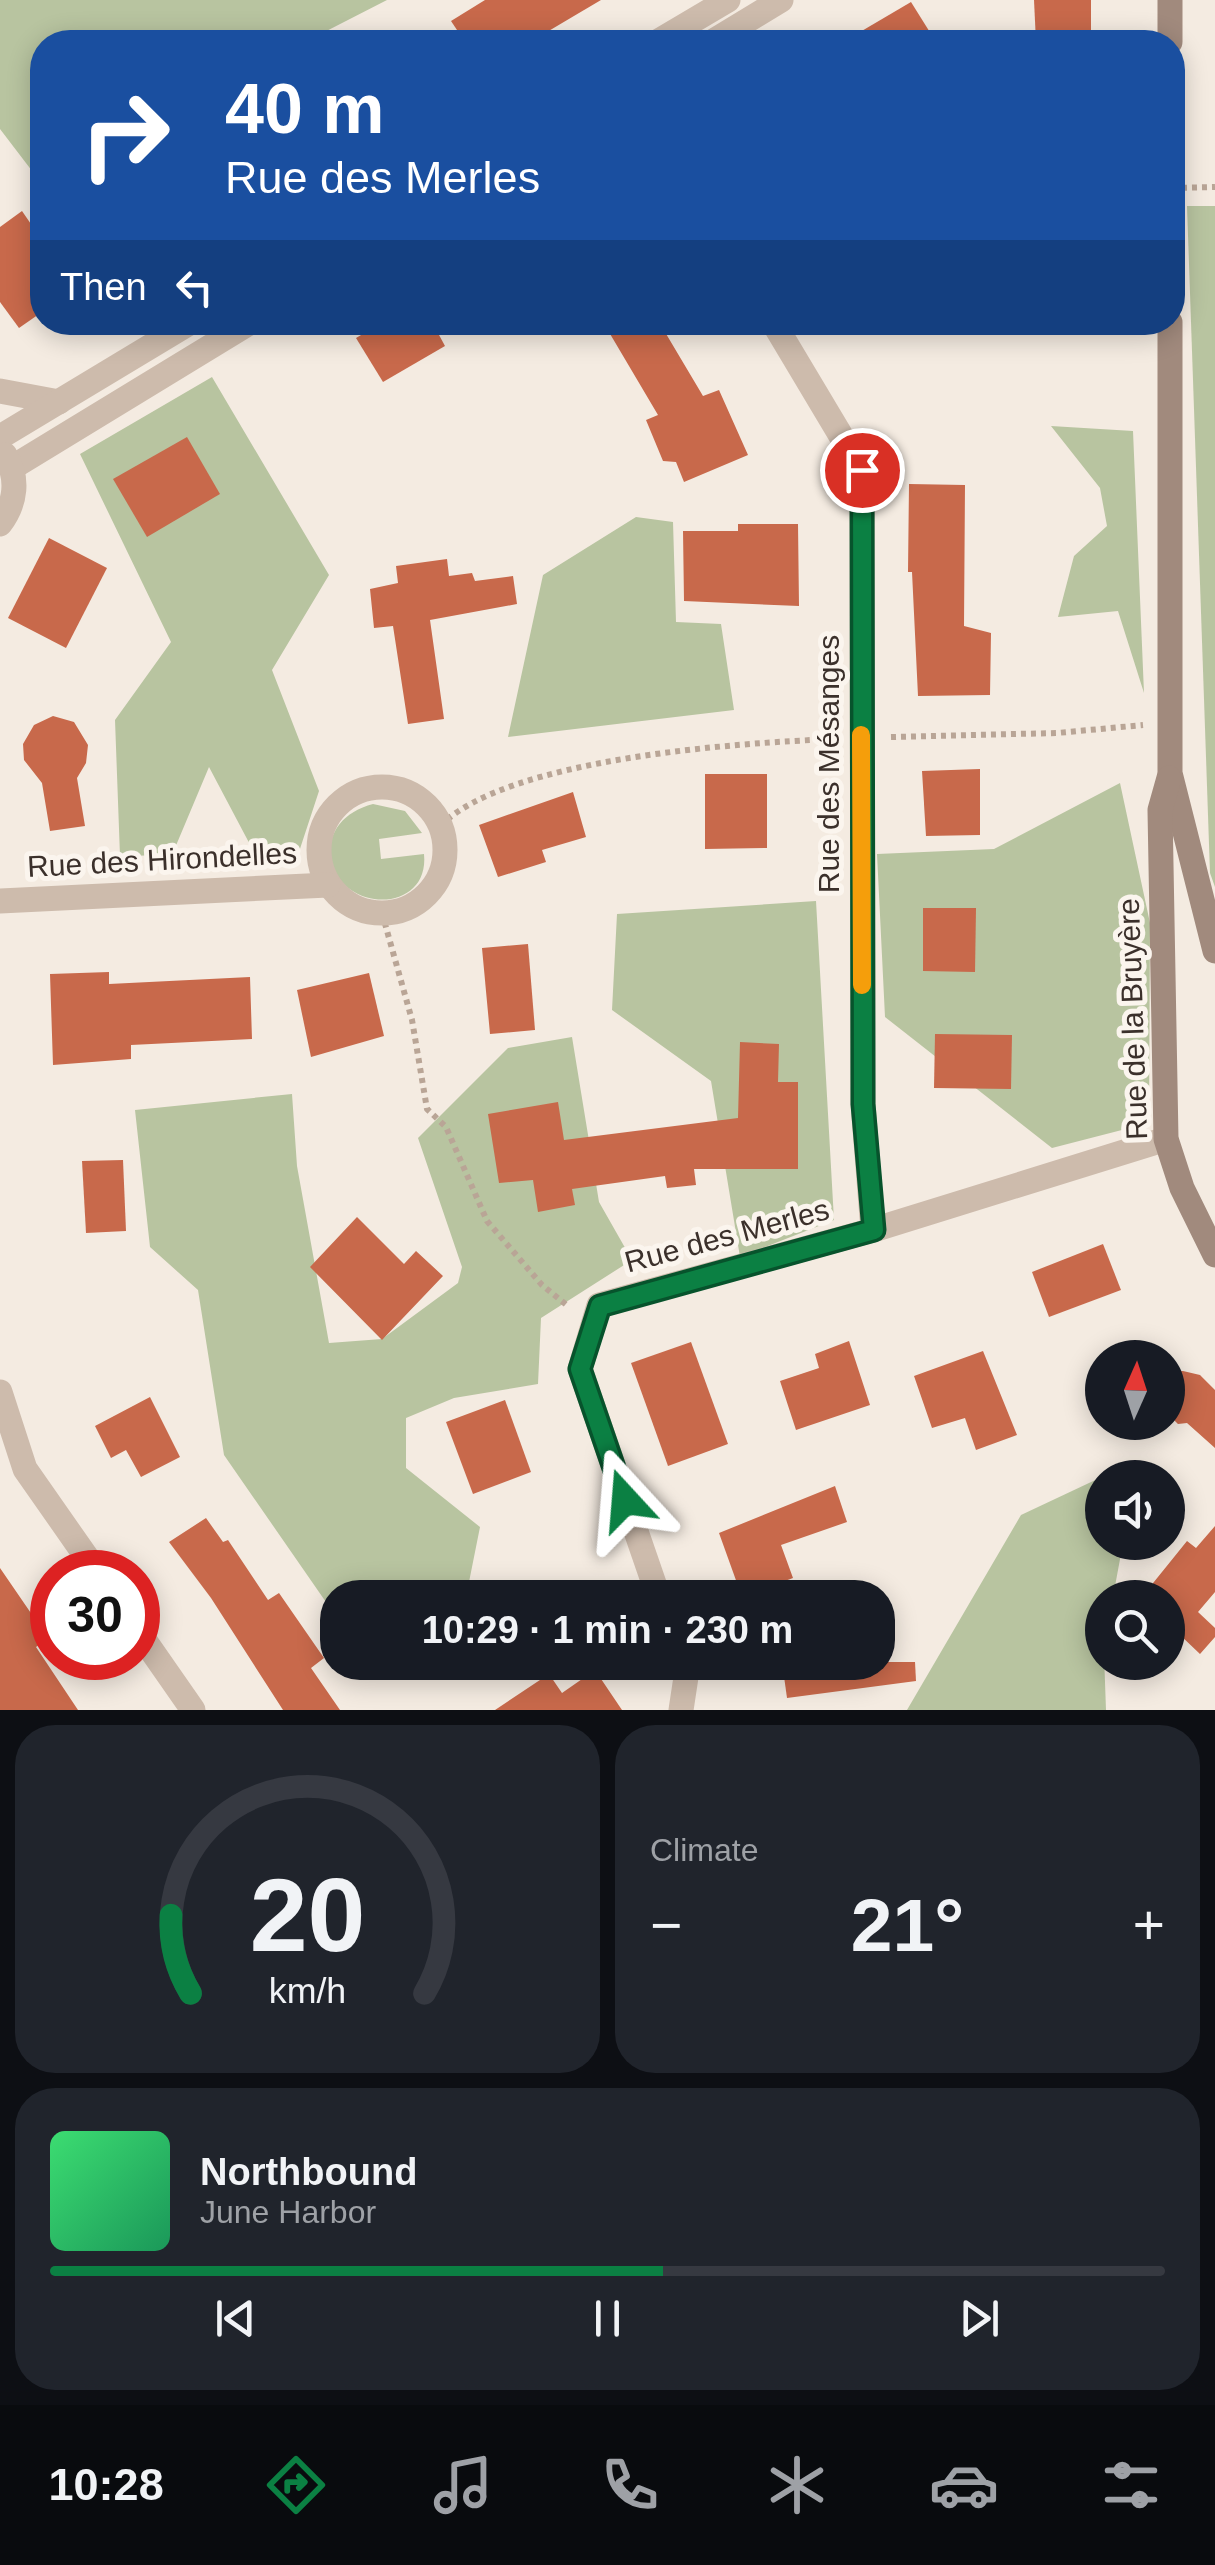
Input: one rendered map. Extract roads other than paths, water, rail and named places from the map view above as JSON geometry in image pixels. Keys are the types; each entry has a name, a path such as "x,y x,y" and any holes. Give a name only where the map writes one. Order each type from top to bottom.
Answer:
{"street":[{"path":"677,30 728,0"},
{"path":"732,30 781,0"},
{"path":"1170,0 1170,30"},
{"path":"0,437 170,335"},
{"path":"0,524 15,490 6,457 227,335"},
{"name":"Rue des Mésanges","path":"781,335 862,470 863,1104 874,1230"},
{"name":"Rue de la Bruyère","path":"1170,335 1170,773 1215,952"},
{"path":"0,390 59,402"},
{"name":"Rue de la Bruyère","path":"1170,773 1160,810 1166,1140 1182,1188 1215,1255"},
{"path":"380,786 402,790 433,812 446,848 440,877 419,903 382,913 363,911 343,901 328,884 318,852 320,836 328,816 343,800 380,786"},
{"name":"Rue des Hirondelles","path":"0,901 328,884"},
{"name":"Rue des Merles","path":"653,1580 580,1369 600,1306 874,1230 1166,1140"},
{"path":"0,1392 25,1469 82,1550"},
{"path":"160,1663 192,1710"},
{"path":"681,1710 685,1680"}]}
